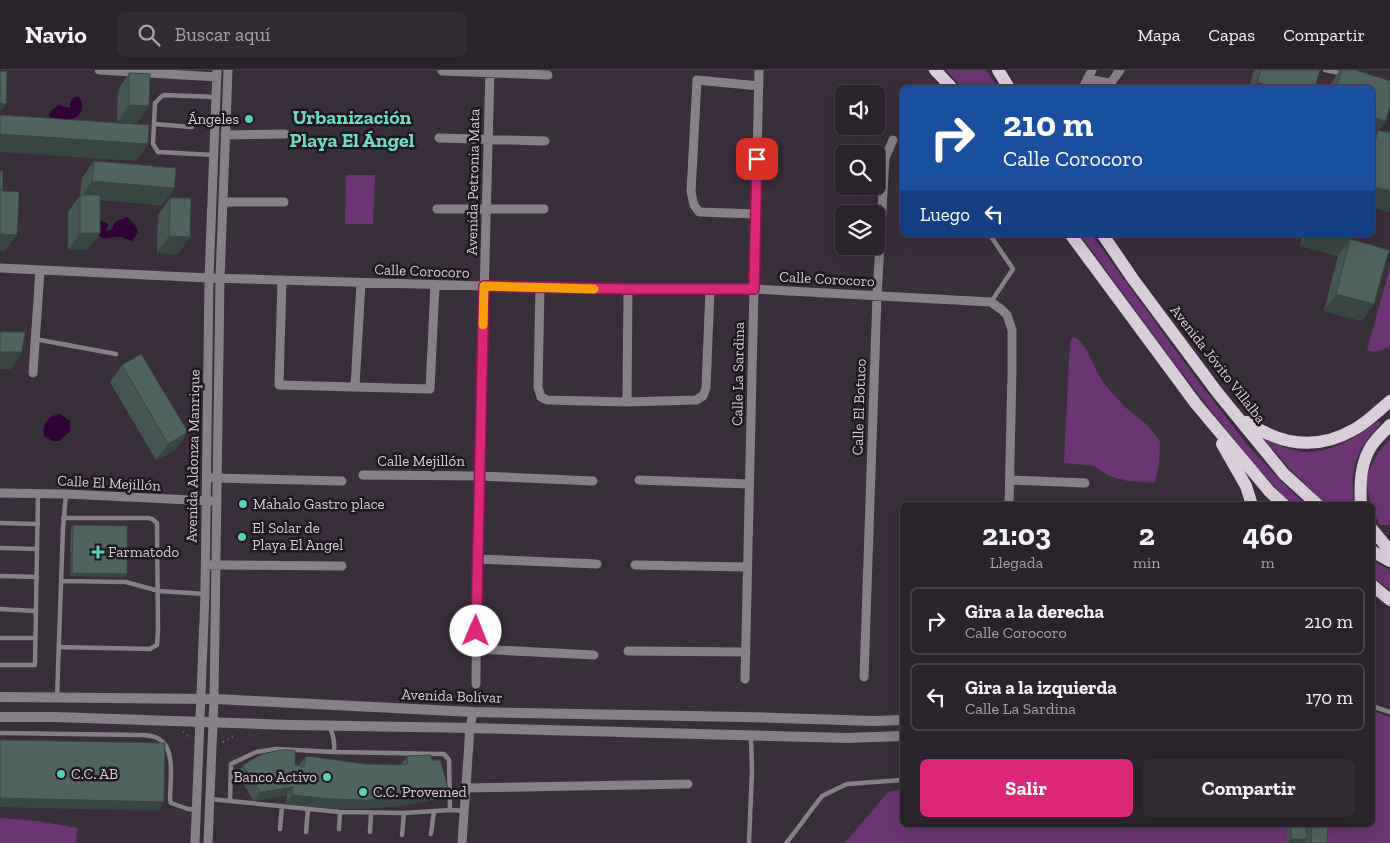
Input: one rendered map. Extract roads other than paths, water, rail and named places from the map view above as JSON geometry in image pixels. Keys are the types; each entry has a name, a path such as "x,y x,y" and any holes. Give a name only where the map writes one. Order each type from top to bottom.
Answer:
{"main road":[{"path":"935,70 949,85"},
{"path":"998,70 1007,85"},
{"path":"1072,237 1196,404 1269,491 1281,502"},
{"name":"Avenida Jóvito Villalba","path":"1104,237 1133,279 1217,392 1284,474 1315,502"},
{"path":"1234,413 1266,434 1280,439 1313,443 1342,436 1364,424 1390,401"},
{"path":"1196,404 1246,486 1251,502"},
{"path":"1361,502 1361,477 1369,449 1390,425"},
{"path":"1375,533 1390,551"},
{"path":"1375,553 1390,561"},
{"path":"1375,588 1390,600"},
{"path":"1375,598 1390,606"}],"street":[{"path":"99,70 217,74"},
{"name":"Avenida Aldonza Manrique","path":"212,478 228,70"},
{"name":"Calle La Sardina","path":"745,679 760,70"},
{"path":"1092,70 1085,83 1108,85 1120,70"},
{"path":"442,71 490,71 548,75"},
{"name":"Avenida Petronia Mata","path":"476,684 477,559 490,71"},
{"name":"Avenida Aldonza Manrique","path":"208,843 214,699 216,565 212,501 209,278 217,74"},
{"path":"756,214 699,212 694,205 691,192 697,80 759,86"},
{"path":"225,135 285,134"},
{"path":"439,138 544,141"},
{"name":"Calle El Botuco","path":"864,677 877,296 885,158 892,140"},
{"path":"223,202 284,202"},
{"path":"437,209 544,209"},
{"name":"Calle Corocoro","path":"0,268 209,278 434,285 628,289 754,289 991,302"},
{"path":"33,374 40,270"},
{"path":"282,280 279,385 430,389 434,285"},
{"path":"355,386 361,282"},
{"path":"540,287 538,387 541,397 547,400 627,402 696,400 703,396 706,388 710,289"},
{"path":"627,402 628,289"},
{"path":"991,302 1006,315 1012,330 1009,502"},
{"name":"Calle Mejillón","path":"363,475 479,476 593,481"},
{"path":"212,478 342,481"},
{"path":"639,480 749,484"},
{"path":"1010,480 1085,483"},
{"name":"Calle El Mejillón","path":"0,493 212,501"},
{"name":"Avenida Aldonza Manrique","path":"195,843 205,565 212,501"},
{"path":"477,559 597,564"},
{"path":"205,565 342,566"},
{"path":"635,565 748,567"},
{"path":"476,649 594,655"},
{"path":"628,651 746,652"},
{"name":"Avenida Bolívar","path":"0,697 214,699 473,712 900,720"},
{"path":"462,843 470,728 473,712"},
{"name":"Avenida Bolívar","path":"0,717 751,736 848,738 900,736"},
{"path":"466,788 688,784"}],"lane":[{"path":"1326,70 1354,77"},
{"path":"214,155 158,152 153,144 155,103 161,97 164,95 216,97"},
{"path":"154,124 192,127"},
{"path":"991,237 1013,269 991,302"},
{"path":"35,339 116,354"},
{"path":"0,665 35,665 38,494"},
{"path":"57,697 66,494"},
{"path":"59,647 144,650 153,649 158,643 158,526 155,521 143,518 64,518"},
{"path":"0,523 38,524"},
{"path":"0,548 37,549"},
{"path":"0,576 37,577"},
{"path":"61,581 126,582 159,592 205,594"},
{"path":"0,609 35,611"},
{"path":"0,638 35,638"},
{"path":"1375,707 1390,712"},
{"path":"328,725 334,734 334,752"},
{"path":"0,733 140,735 159,738 168,748 171,803 197,810"},
{"path":"749,843 752,771 751,736"},
{"path":"230,801 231,764 256,752 276,749 444,754 449,760 450,810"},
{"path":"786,843 822,796 848,784 900,780"},
{"path":"210,799 340,812 404,813 464,811"},
{"path":"280,829 282,806"},
{"path":"306,832 308,809"},
{"path":"431,834 434,811"},
{"path":"339,829 340,812"},
{"path":"370,832 371,813"},
{"path":"402,835 404,813"}],"place":[{"name":"Ángeles","path":"249,119"},
{"name":"Mahalo Gastro place","path":"243,504"},
{"name":"El Solar de Playa El Angel","path":"242,537"},
{"name":"Farmatodo","path":"98,552"},
{"name":"C.C. AB","path":"61,774"},
{"name":"Banco Activo","path":"327,777"},
{"name":"C.C. Provemed","path":"363,792"}],"district":[{"name":"Urbanización Playa El Ángel","path":"352,128"}]}
